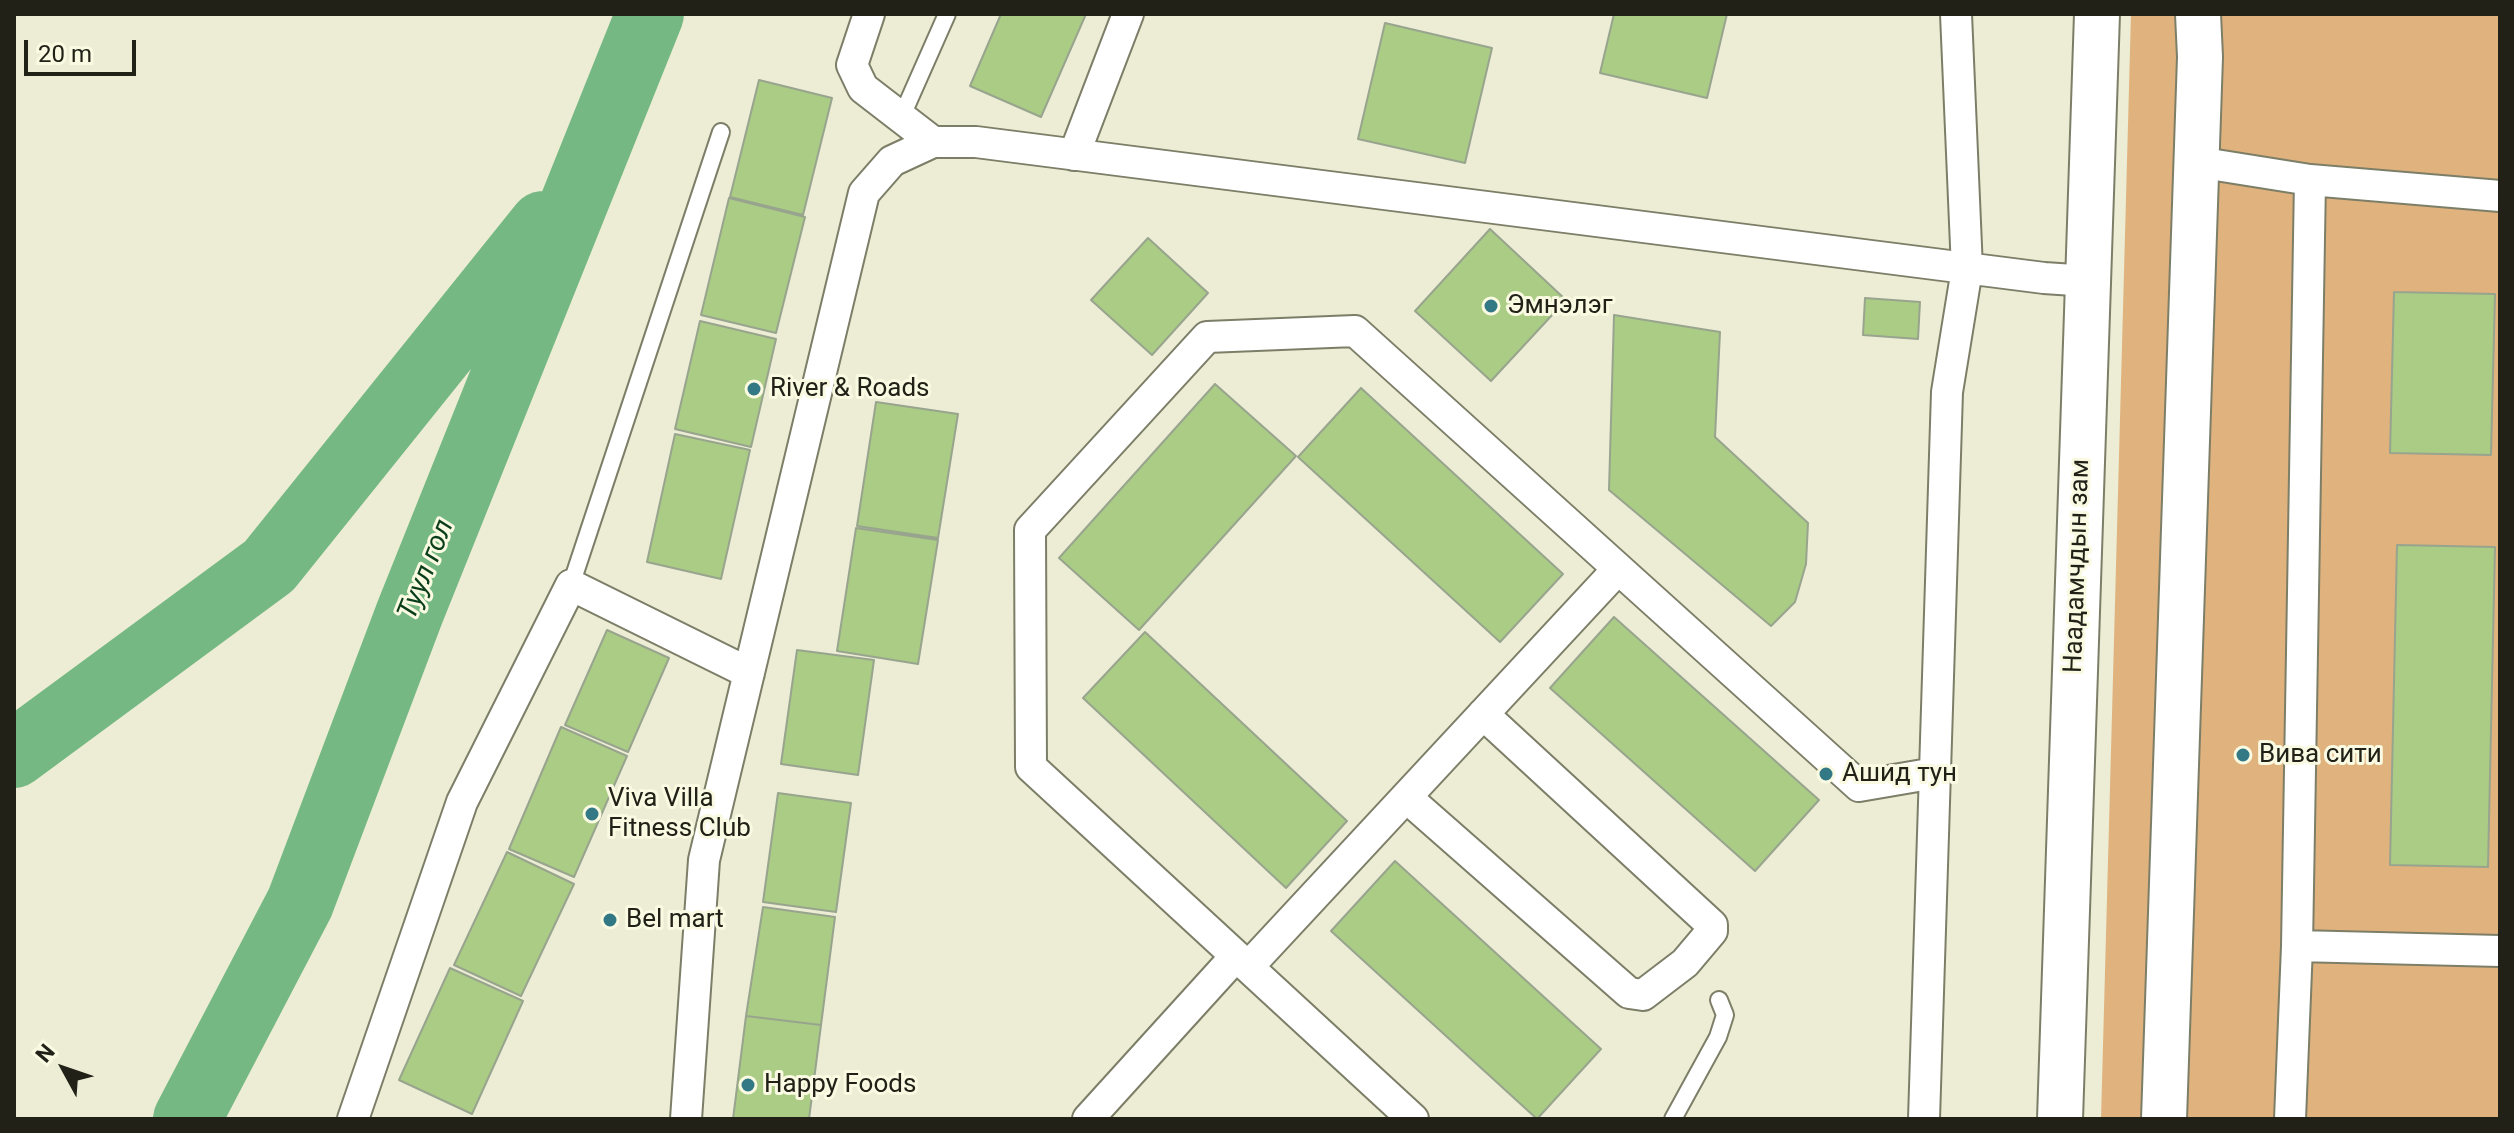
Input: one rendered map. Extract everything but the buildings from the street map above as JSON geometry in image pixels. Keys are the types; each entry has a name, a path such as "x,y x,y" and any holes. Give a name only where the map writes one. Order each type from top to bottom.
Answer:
{"highway":[{"name":"Наадамчдын зам","path":"2060,1119 2097,14"},
{"path":"2164,1119 2197,162 2198,14"}],"street":[{"path":"869,14 852,65 863,88 933,142"},
{"path":"1074,155 1128,14"},
{"path":"1924,1119 1947,392 1967,269 1956,14"},
{"path":"686,1119 704,860 864,193 892,161 933,142 976,142 1967,269 2089,281"},
{"path":"2197,162 2310,180 2500,196"},
{"path":"2290,1119 2297,946 2310,180"},
{"path":"1413,1119 1031,767 1030,530 1207,337 1355,331 1859,786 1935,773"},
{"path":"1088,1119 1406,797 1618,569"},
{"path":"353,1119 462,802 571,585 749,673"},
{"path":"1406,797 1629,993 1643,995 1685,963 1712,931 1712,925 1483,714"},
{"path":"2297,946 2500,951"}],"lane":[{"path":"901,118 947,14"},
{"path":"571,585 721,132"},
{"path":"1673,1119 1718,1037 1725,1015 1719,1000"}],"shaded area":[{"path":"2131,14 2500,14 2500,1119 2101,1119"}],"waterway":[{"name":"Туул гол","path":"187,1119 300,903 410,612 650,14"},
{"path":"14,754 269,566 543,225"}],"place":[{"name":"Эмнэлэг","path":"1491,306"},
{"name":"River & Roads","path":"754,389"},
{"name":"Вива сити","path":"2243,755"},
{"name":"Ашид тун","path":"1826,774"},
{"name":"Viva Villa Fitness Club","path":"592,814"},
{"name":"Bel mart","path":"610,920"},
{"name":"Happy Foods","path":"748,1085"}]}
